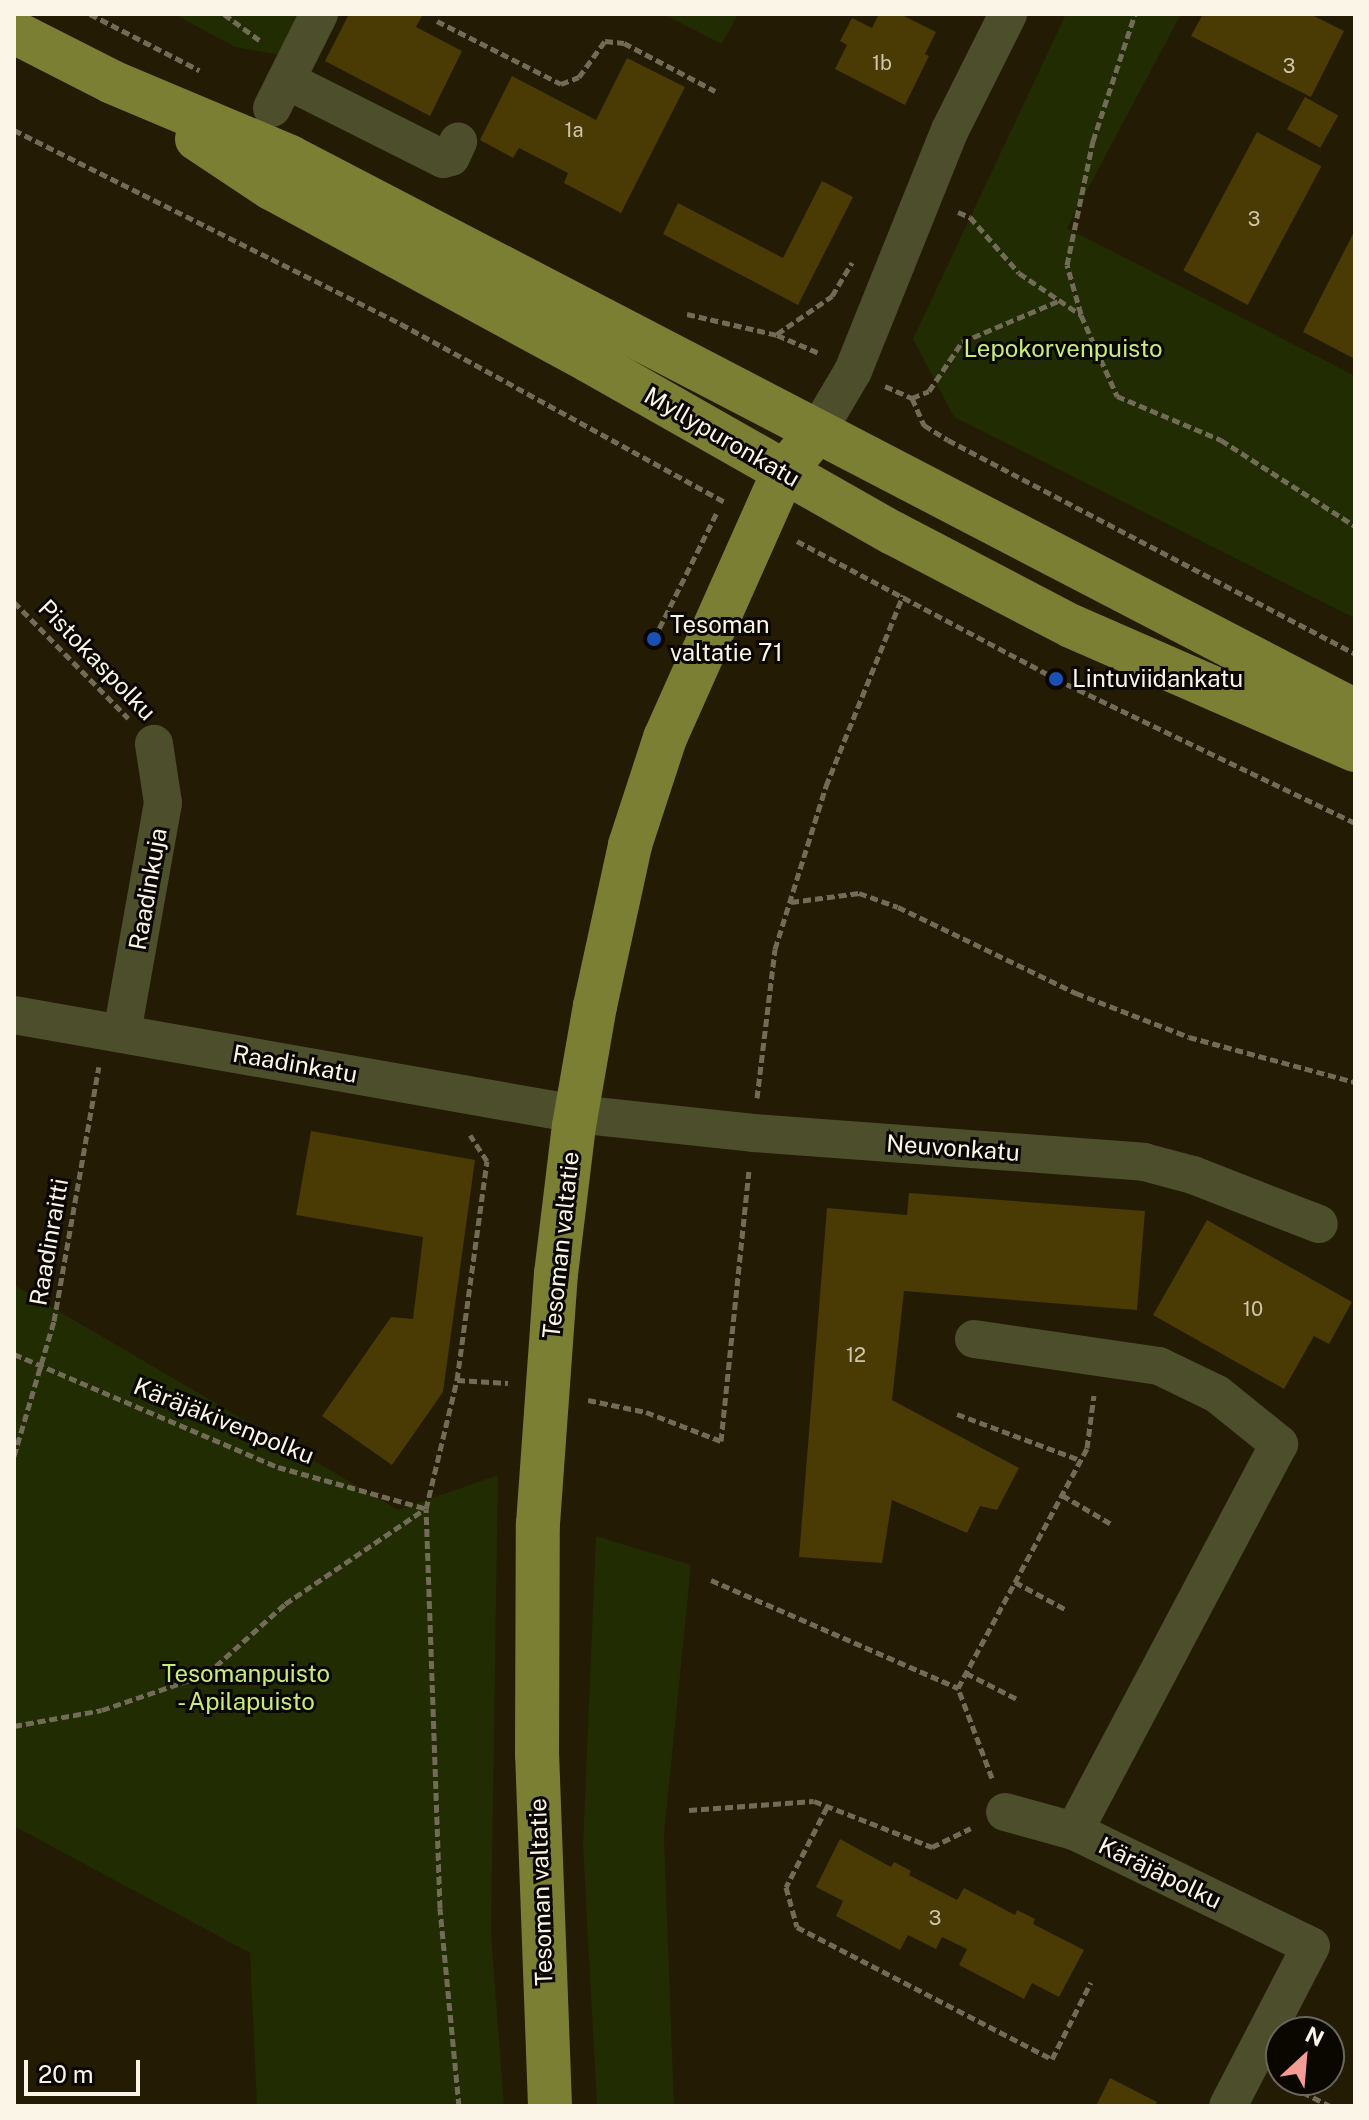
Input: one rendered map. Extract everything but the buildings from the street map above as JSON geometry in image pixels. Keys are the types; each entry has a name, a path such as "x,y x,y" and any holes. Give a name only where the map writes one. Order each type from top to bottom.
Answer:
{"main road":[{"name":"Myllypuronkatu","path":"14,32 112,82 290,157 1355,711"},
{"name":"Myllypuronkatu","path":"112,82 271,188 588,360 783,473 1071,626 1355,750"},
{"name":"Tesoman valtatie","path":"550,2106 537,1755 538,1524 556,1274 576,1114 630,845 665,738 783,473 817,432"}],"street":[{"path":"319,14 278,80 443,159 451,157 458,142"},
{"path":"817,432 853,371 950,130 1008,14"},
{"name":"Raadinkuja","path":"114,1032 163,803 154,744"},
{"name":"Raadinkatu","path":"14,1015 576,1114"},
{"name":"Neuvonkatu","path":"576,1114 753,1133 1144,1162 1193,1175 1319,1224"},
{"path":"974,1339 1159,1366 1217,1394 1279,1444 1074,1831"},
{"name":"Käräjäpolku","path":"1005,1812 1074,1831 1311,1946 1249,2066"},
{"path":"1228,2106 1249,2066"}],"path":[{"path":"224,14 278,80"},
{"path":"1135,14 1093,141 1067,265 1081,315 1117,396 1221,440 1355,526"},
{"path":"437,21 561,84 579,77 605,41 624,43 715,91"},
{"path":"14,130 401,324 1056,679 1355,823"},
{"path":"923,196 970,217 1019,273 1081,315"},
{"path":"777,335 832,296 865,242 899,255"},
{"path":"912,398 929,391 962,342 1059,300"},
{"path":"948,440 1355,654"},
{"path":"654,639 722,500"},
{"path":"721,1441 775,949 826,786 903,595"},
{"name":"Pistokaspolku","path":"14,602 154,744"},
{"path":"791,902 859,893 898,907 1076,993 1189,1037 1355,1082"},
{"name":"Raadinraitti","path":"14,1456 54,1321 114,1032"},
{"path":"441,1090 487,1161 457,1380 426,1509 440,1908 459,2106"},
{"name":"Käräjäkivenpolku","path":"14,1354 278,1467 426,1509"},
{"path":"958,1688 1087,1448 1099,1355"},
{"path":"957,1414 1080,1460"},
{"path":"1062,1495 1113,1525"},
{"path":"14,1726 102,1710 207,1674 285,1604 426,1509"},
{"path":"689,1810 814,1801 932,1847 1005,1812 958,1688 711,1580"},
{"path":"1015,1582 1065,1609"},
{"path":"966,1673 1019,1700"},
{"path":"827,1807 786,1887 797,1927 1052,2059 1091,1982"},
{"path":"1249,2066 1330,2106"}],"green space":[{"path":"174,14 301,14 280,55 235,47"},
{"path":"663,14 738,14 722,44"},
{"name":"Lepokorvenpuisto","path":"1066,14 1181,14 1067,228 1355,376 1355,618 954,417 913,339"},
{"name":"Tesomanpuisto - Apilapuisto","path":"14,1285 398,1510 498,1475 491,1933 504,2106 257,2106 250,1953 14,1826"},
{"path":"596,1536 691,1565 664,1835 674,2106 597,2106 583,1846"}],"place":[{"name":"Tesoman valtatie 71","path":"654,639"},
{"name":"Lintuviidankatu","path":"1056,679"}]}
